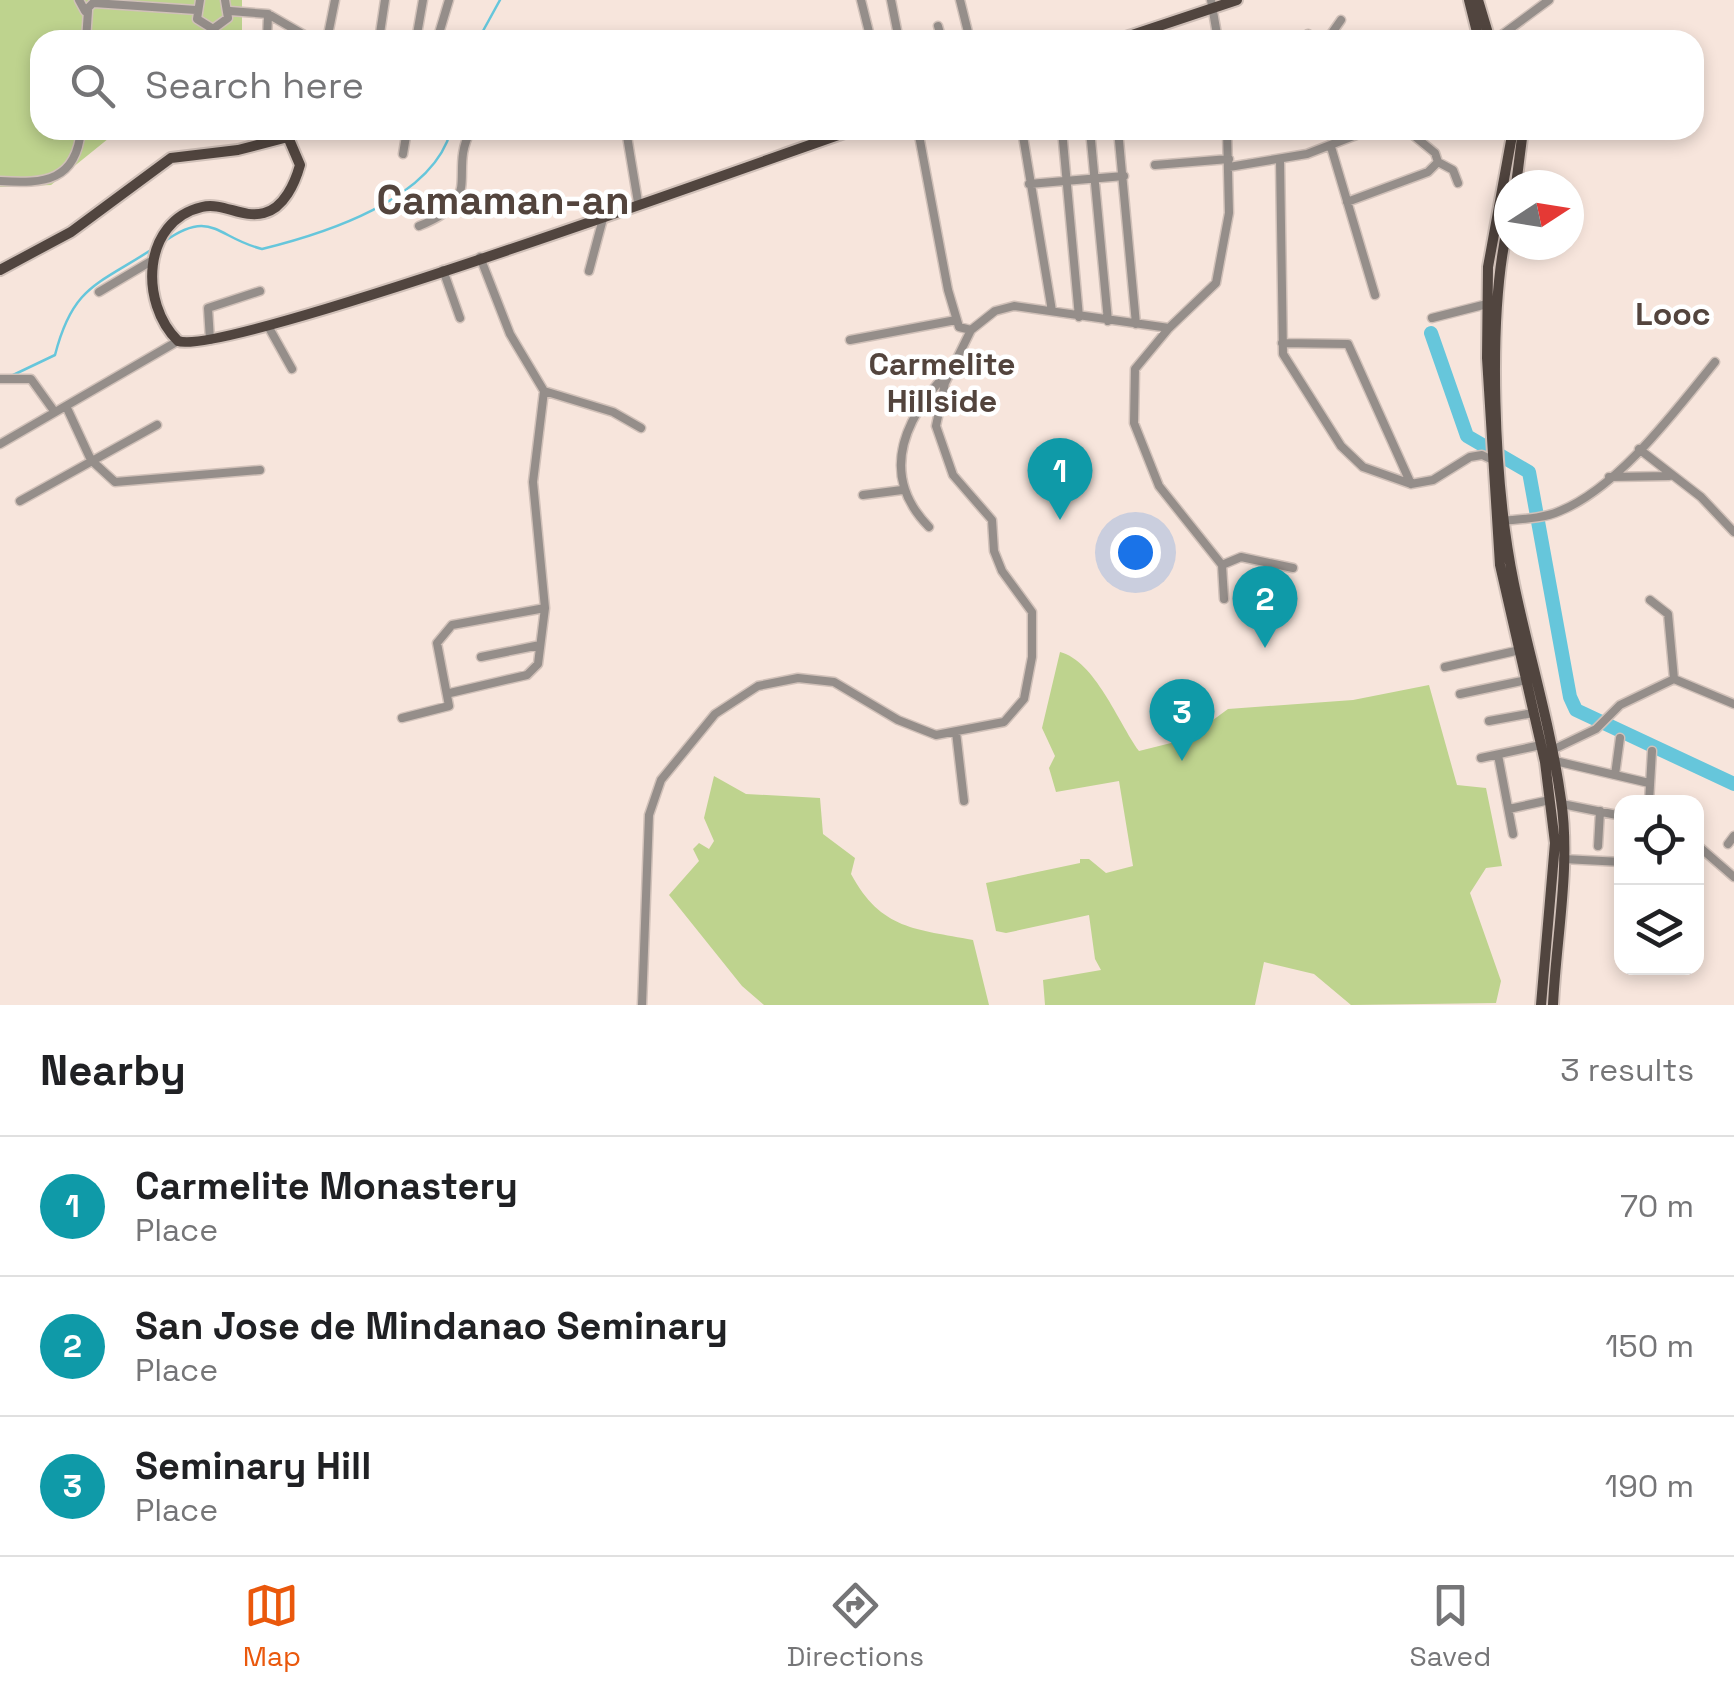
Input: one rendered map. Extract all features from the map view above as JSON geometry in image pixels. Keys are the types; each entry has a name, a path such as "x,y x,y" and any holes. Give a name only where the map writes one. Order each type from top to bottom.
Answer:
{"main road":[{"path":"1143,30 1212,3 1238,0"},
{"path":"1469,0 1476,30"},
{"path":"1478,0 1488,30"},
{"path":"0,270 71,232 171,158 238,150 276,140"},
{"path":"289,140 300,165 292,188 274,208 255,214 216,206 198,208 168,223 155,252 159,311 178,341 187,345 268,326 823,140"},
{"path":"1516,140 1518,150"},
{"path":"1514,169 1520,140"},
{"path":"1496,260 1486,304 1500,521 1556,802 1559,843 1541,1005"},
{"path":"1495,433 1496,301 1501,260"},
{"path":"1520,633 1533,713 1547,754"},
{"path":"1553,1005 1563,858 1559,843"}],"street":[{"path":"78,0 80,9 91,5 196,10"},
{"path":"200,0 196,10 200,24 213,29 226,22 230,11 225,0"},
{"path":"329,30 335,0"},
{"path":"380,30 385,0"},
{"path":"418,30 423,0"},
{"path":"440,30 449,0"},
{"path":"861,0 868,30"},
{"path":"891,0 897,30"},
{"path":"960,0 968,30"},
{"path":"1506,30 1549,0"},
{"path":"1212,3 1216,30"},
{"path":"87,30 91,5"},
{"path":"230,11 259,7 295,30"},
{"path":"267,30 268,14"},
{"path":"1334,30 1341,20"},
{"path":"938,26 939,30"},
{"path":"0,181 42,181 62,172 78,156 80,140"},
{"path":"403,154 405,140"},
{"path":"419,226 445,214 460,193 467,140"},
{"path":"628,140 638,202"},
{"path":"920,140 956,320 959,327 971,330"},
{"path":"1023,140 1052,311"},
{"path":"1063,140 1079,317"},
{"path":"1091,140 1108,321"},
{"path":"1119,140 1136,324"},
{"path":"1224,599 1222,564 1159,486 1134,423 1135,369 1169,328 1216,283 1228,213 1228,140"},
{"path":"1155,165 1280,160 1331,147 1341,140"},
{"path":"1417,140 1438,162 1453,170 1458,183"},
{"path":"1331,147 1375,295"},
{"path":"1280,160 1282,343 1288,364 1351,460 1411,484 1433,480 1470,456 1496,460"},
{"path":"1347,202 1428,172 1438,162"},
{"path":"1030,184 1124,176"},
{"path":"590,271 604,214"},
{"path":"99,292 155,252"},
{"path":"450,694 536,670 545,608 533,482 544,391 510,334 480,257"},
{"path":"443,270 460,318"},
{"path":"210,340 208,308 260,291"},
{"path":"1432,318 1486,304"},
{"path":"642,1005 654,797 672,763 715,714 744,693 774,681 819,679 851,690 913,728 936,735 994,725 1015,714 1027,685 1033,635 1030,607 997,561 992,520 953,475 937,438 936,416 951,370 971,330 1004,308 1169,328"},
{"path":"850,340 956,320"},
{"path":"268,326 292,369"},
{"path":"0,444 178,341"},
{"path":"1282,343 1348,344 1411,484"},
{"path":"1500,521 1538,517 1569,507 1639,449 1715,362"},
{"path":"929,527 902,490 904,440 911,419 951,370"},
{"path":"0,379 31,380 54,411"},
{"path":"544,391 613,412 641,428"},
{"path":"66,406 91,460 108,478 122,484 260,470"},
{"path":"20,501 157,424"},
{"path":"1639,449 1669,476 1702,497 1734,532"},
{"path":"1609,477 1669,476"},
{"path":"863,495 902,490"},
{"path":"1222,564 1241,556 1293,568"},
{"path":"1650,600 1668,614 1674,679"},
{"path":"402,718 450,706 437,654 444,631 461,620 545,608"},
{"path":"480,657 540,646"},
{"path":"1446,667 1520,650"},
{"path":"1547,754 1602,722 1620,705 1674,679 1734,704"},
{"path":"1460,694 1527,680"},
{"path":"1489,721 1533,713"},
{"path":"956,732 964,801"},
{"path":"1615,775 1620,738"},
{"path":"1649,795 1652,751"},
{"path":"1480,758 1547,754 1649,783"},
{"path":"1498,755 1513,834"},
{"path":"1508,809 1556,802 1614,815"},
{"path":"1598,846 1600,812"},
{"path":"1704,851 1734,877"},
{"path":"1563,858 1614,861"}],"green space":[{"path":"0,0 242,0 242,30 30,30 30,140 107,140 51,185 0,187"},
{"path":"1060,652 1073,658 1095,680 1139,751 1187,739 1228,709 1353,700 1429,685 1457,785 1486,788 1502,866 1486,868 1470,893 1501,981 1496,1003 1351,1005 1314,974 1264,962 1255,1005 1045,1005 1043,980 1101,970 1095,959 1089,915 1006,933 996,931 986,883 1080,863 1080,859 1089,859 1106,873 1133,866 1119,781 1056,792 1049,768 1055,756 1042,728"},
{"path":"714,776 746,794 820,798 823,834 855,858 851,874 875,906 902,924 973,940 989,1005 764,1005 742,986 669,895 699,861 693,849 699,843 709,849 714,841 704,818"}],"waterway":[{"path":"484,30 500,0"},
{"path":"165,241 181,231 204,226 262,249 315,234 373,210 399,194 422,176 440,155 447,140"},
{"path":"11,376 55,355 79,300 154,248"},
{"path":"1431,333 1467,436 1529,472 1570,697 1576,710 1734,784"}],"place":[{"name":"Carmelite Monastery","path":"1060,520"},
{"name":"San Jose de Mindanao Seminary","path":"1265,648"},
{"name":"Seminary Hill","path":"1182,761"}],"district":[{"name":"Camaman-an","path":"503,200"},
{"name":"Looc","path":"1673,314"},
{"name":"Carmelite Hillside","path":"942,382"}]}
